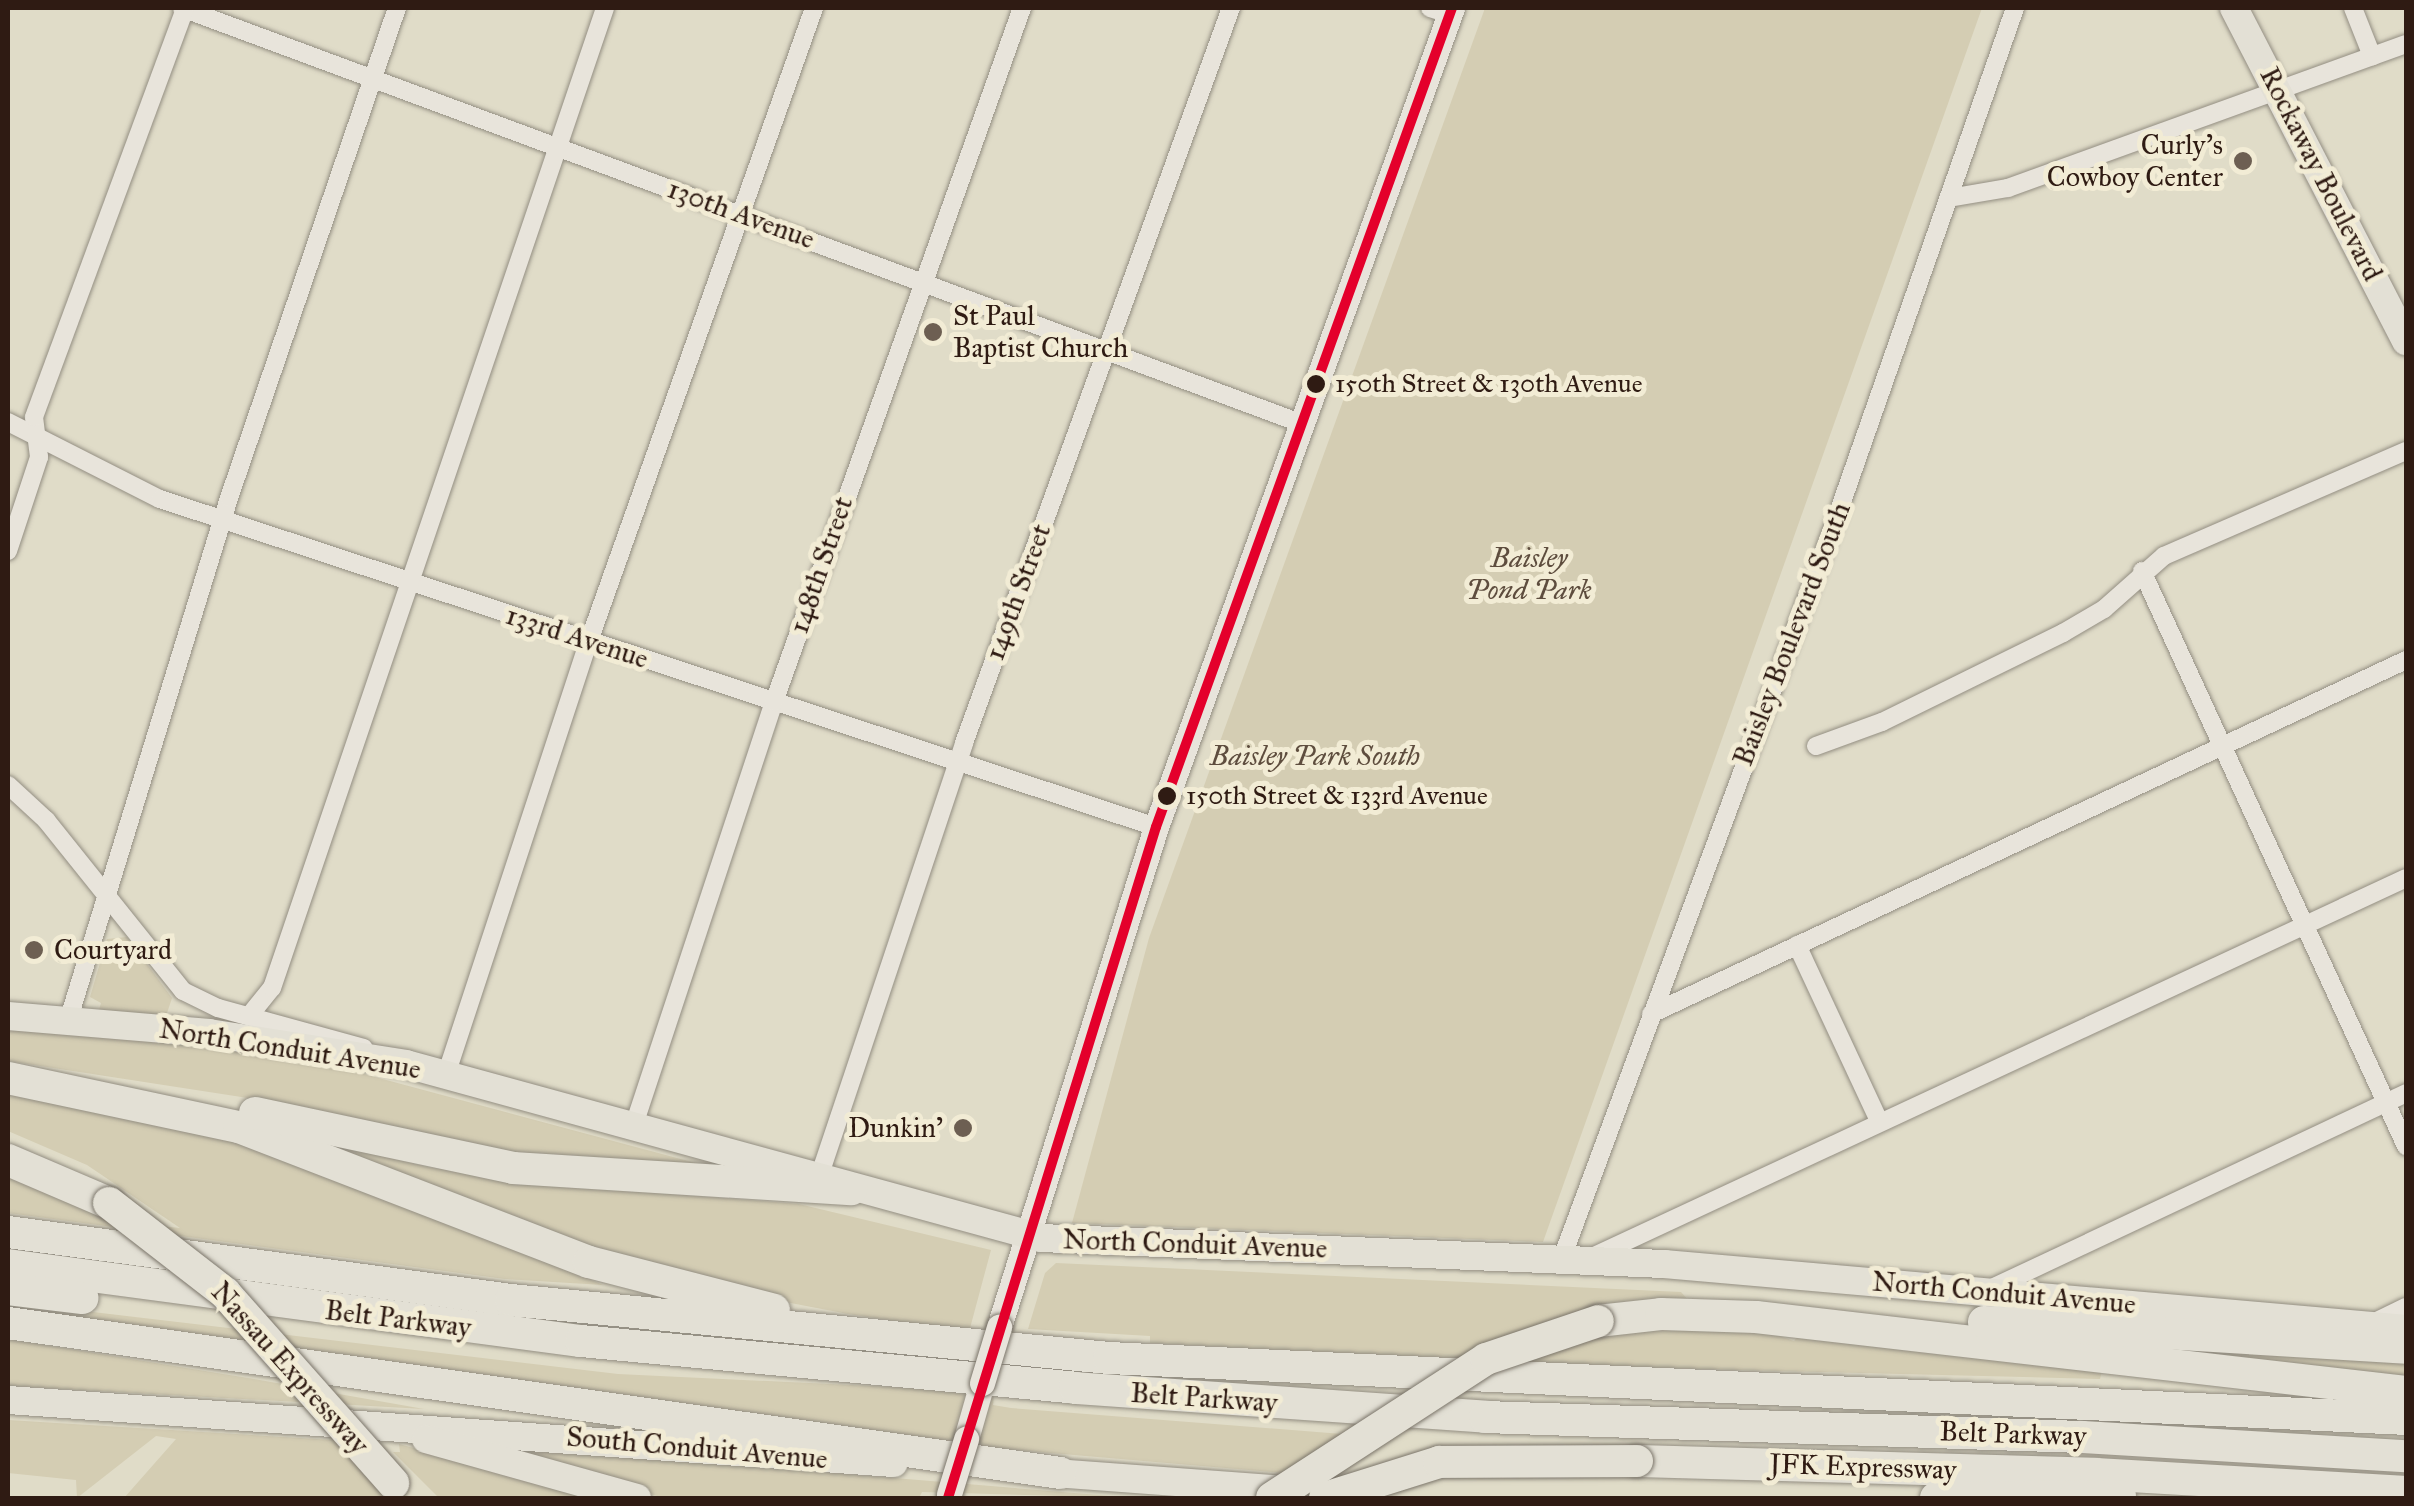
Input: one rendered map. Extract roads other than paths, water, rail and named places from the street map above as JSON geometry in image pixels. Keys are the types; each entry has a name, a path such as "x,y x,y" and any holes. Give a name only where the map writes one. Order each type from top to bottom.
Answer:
{"highway":[{"path":"8,1078 206,1103 487,1164 851,1189"},
{"path":"53,1085 252,1131 619,1272 936,1344"},
{"path":"8,1148 96,1195"},
{"name":"Nassau Expressway","path":"8,1160 96,1195 181,1253 236,1303 401,1491"},
{"name":"Belt Parkway","path":"8,1232 433,1291 936,1344 1281,1370 1950,1393 2406,1419"},
{"name":"Belt Parkway","path":"8,1265 581,1341 1342,1408 2406,1456"},
{"path":"8,1289 355,1332 581,1341"},
{"path":"1272,1498 1486,1358 1648,1304 1711,1300 2406,1348"},
{"path":"1978,1318 2406,1392"},
{"path":"8,1324 1060,1472"},
{"name":"JFK Expressway","path":"1325,1498 1438,1462 1637,1462 2116,1475 2406,1494"},
{"path":"2292,1498 2406,1494"},
{"path":"1936,1498 2270,1498"}],"main road":[{"name":"Rockaway Boulevard","path":"2234,8 2406,341"},
{"path":"948,1496 1156,827 1444,10"},
{"name":"North Conduit Avenue","path":"8,1016 240,1036 406,1064 1030,1236 1575,1258 1978,1318 2406,1329"},
{"name":"South Conduit Avenue","path":"8,1400 347,1420 1386,1498"},
{"path":"347,1420 637,1498"}],"street":[{"path":"8,551 39,457 35,435 39,404 184,8"},
{"name":"130th Avenue","path":"184,8 1300,423"},
{"path":"68,1021 222,520 397,8"},
{"path":"249,1016 272,988 554,146 605,8"},
{"path":"446,1075 590,641 738,213 814,8"},
{"name":"148th Street","path":"633,1128 774,702 1022,8"},
{"name":"149th Street","path":"818,1180 958,762 1104,348 1231,8"},
{"name":"Baisley Boulevard South","path":"1575,1258 1652,1014 1950,198 2015,8"},
{"path":"2353,8 2372,56"},
{"path":"1950,198 1984,196 2406,44"},
{"name":"133rd Avenue","path":"8,422 160,499 1156,827"},
{"path":"1816,746 1882,722 2063,633 2104,609 2142,571 2406,451"},
{"path":"2142,571 2406,1146"},
{"path":"1652,1014 2406,660"},
{"path":"8,784 46,820 183,991 249,1016 319,1031 406,1064"},
{"path":"1575,1258 2406,878"},
{"path":"1797,945 1880,1120"},
{"path":"1978,1318 2406,1093"},
{"path":"2365,1326 2406,1307"}],"place":[{"name":"Curly's Cowboy Center","path":"2243,161"},
{"name":"St Paul Baptist Church","path":"933,332"},
{"name":"150th Street & 130th Avenue","path":"1316,384"},
{"name":"150th Street & 133rd Avenue","path":"1167,796"},
{"name":"Courtyard","path":"34,950"},
{"name":"Dunkin'","path":"963,1128"}],"park label":[{"name":"Baisley Pond Park","path":"1529,574"},
{"name":"Baisley Park South","path":"1315,756"}]}
